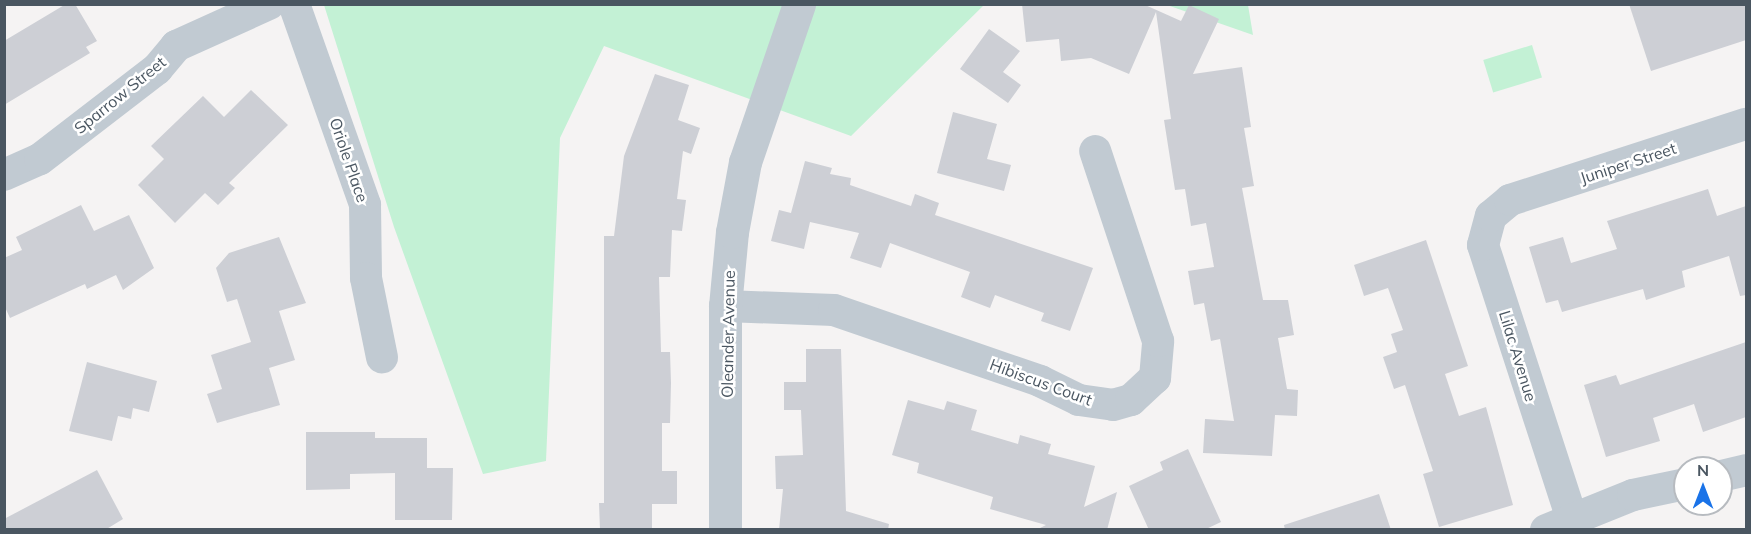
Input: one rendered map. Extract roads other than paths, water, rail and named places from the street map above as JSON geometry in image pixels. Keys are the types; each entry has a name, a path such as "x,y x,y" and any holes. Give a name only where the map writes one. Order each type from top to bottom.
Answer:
{"street":[{"name":"Sparrow Street","path":"4,175 40,159 157,69 176,46 269,4"},
{"name":"Oriole Place","path":"294,4 365,205 366,278 382,357"},
{"name":"Oleander Avenue","path":"725,530 725,306 745,162 799,4"},
{"name":"Juniper Street","path":"1510,200 1746,124"},
{"name":"Hibiscus Court","path":"725,306 834,310 1040,381 1079,400 1113,405 1131,400 1155,378 1158,341 1095,151"},
{"name":"Lilac Avenue","path":"1510,200 1491,216 1483,245 1559,524"},
{"path":"1559,524 1633,495 1673,487"}]}
